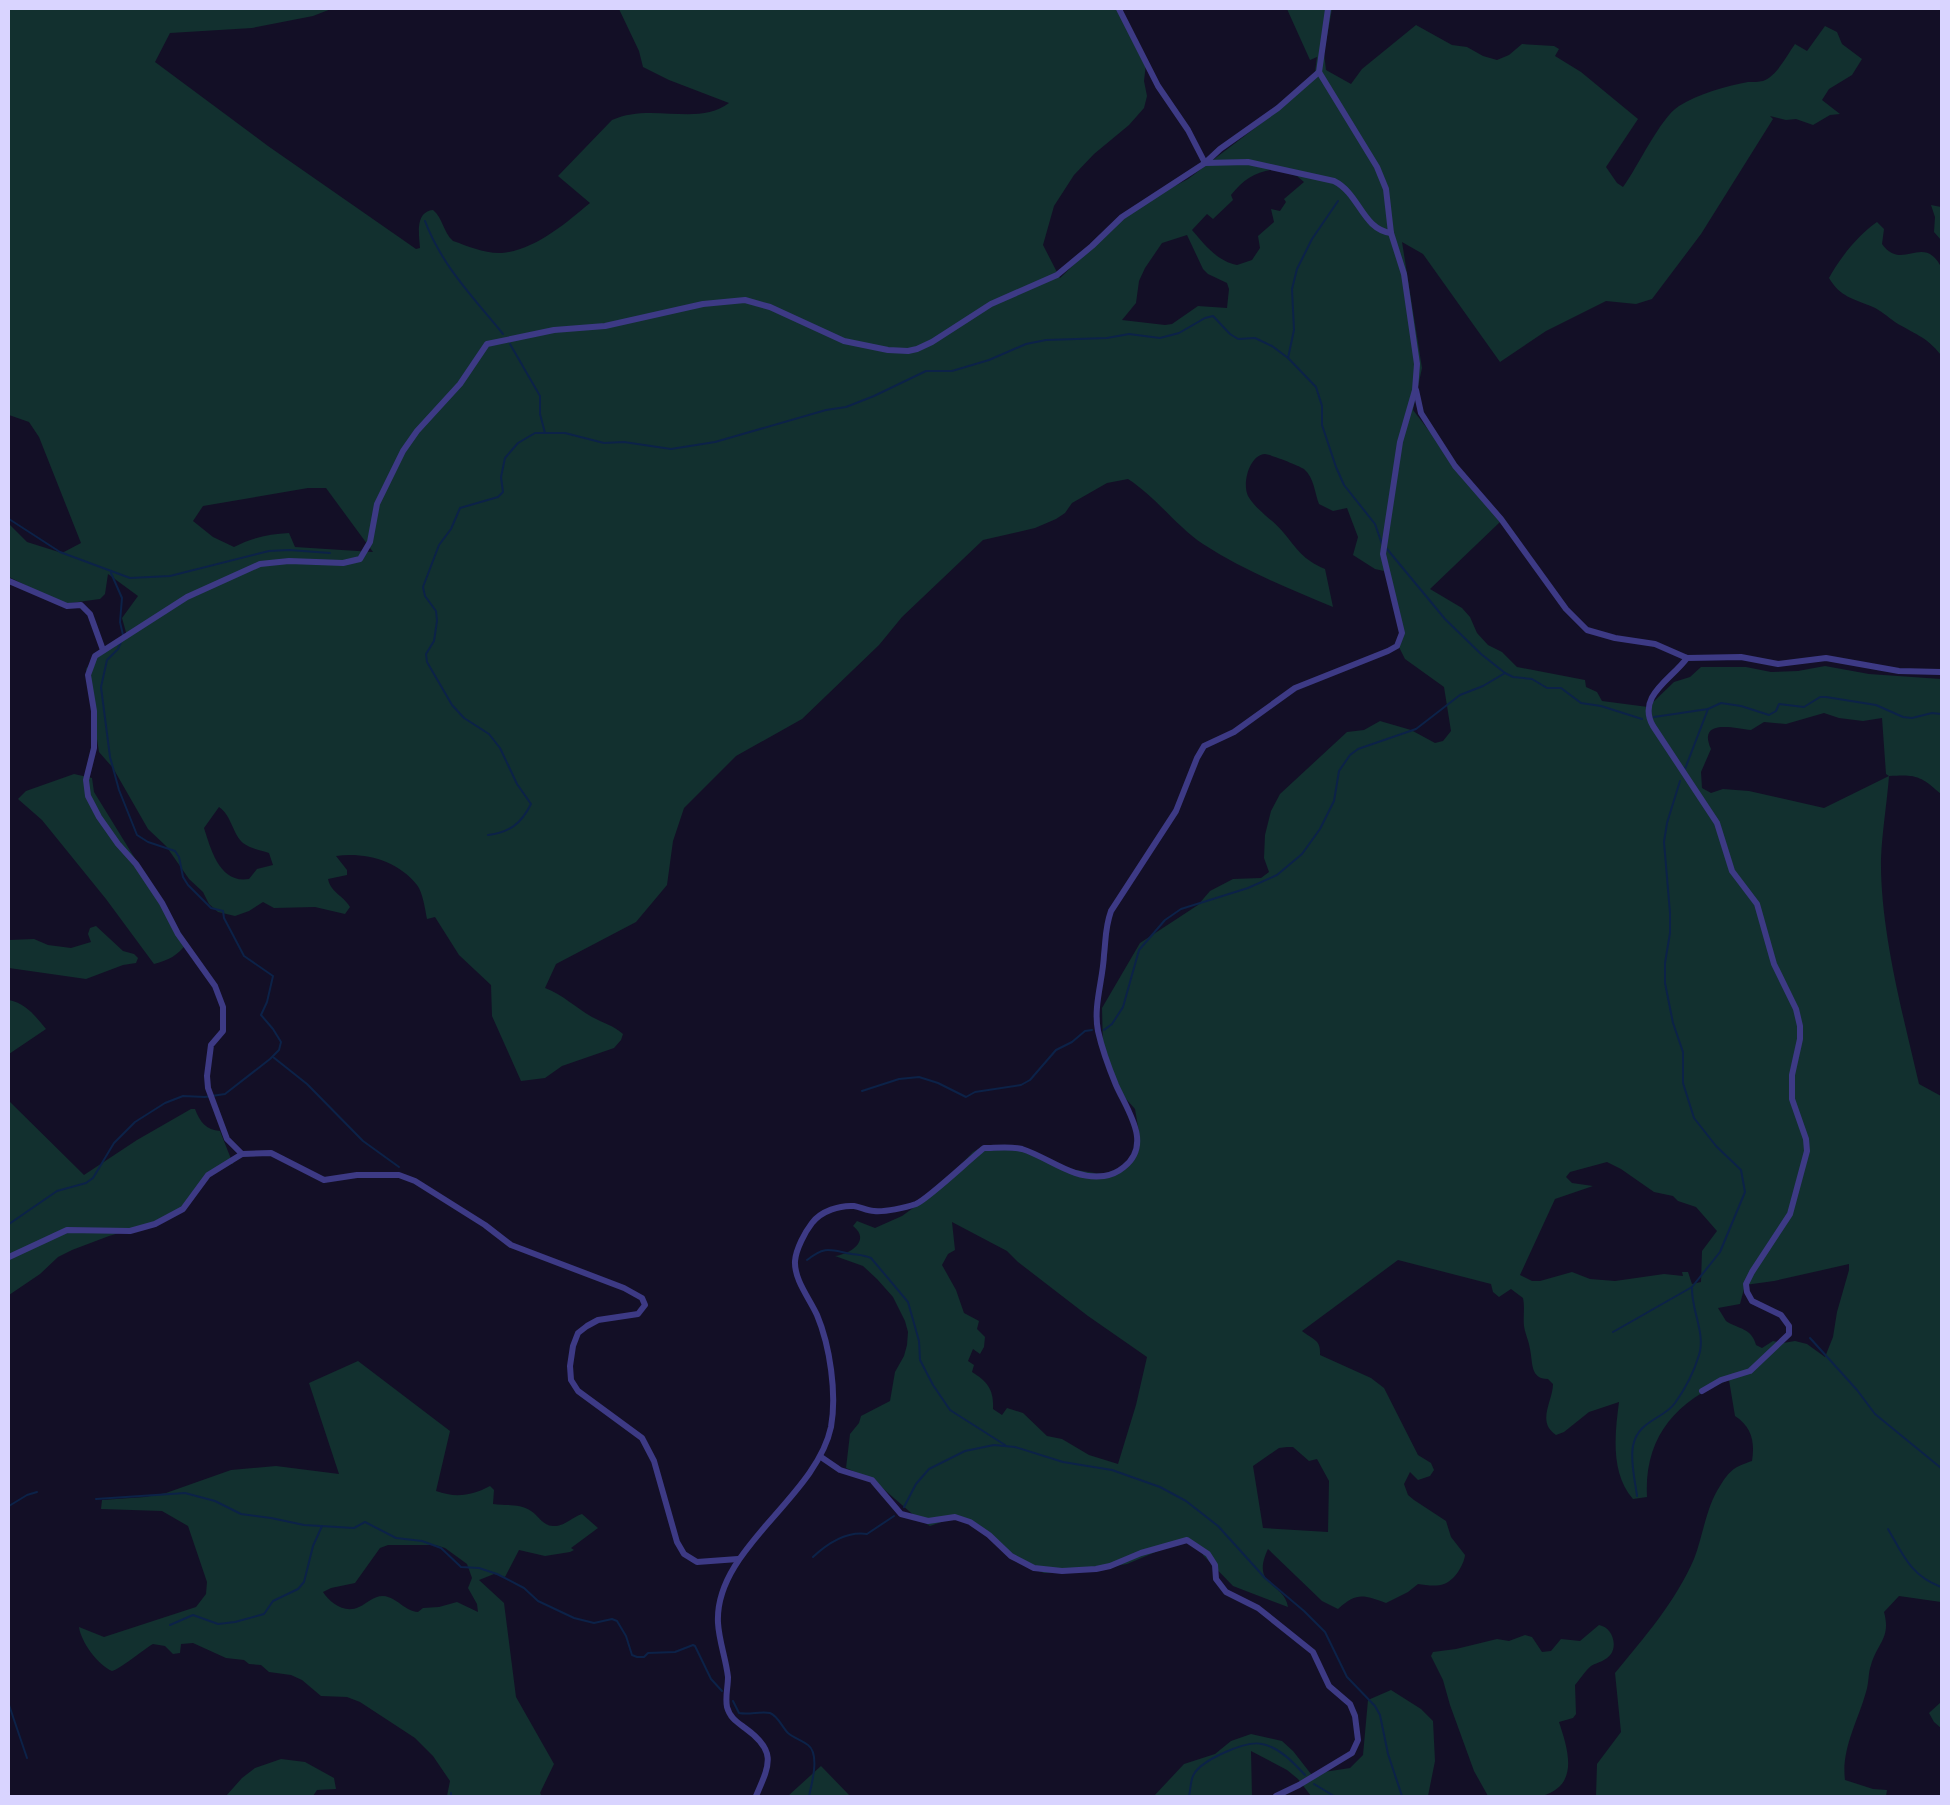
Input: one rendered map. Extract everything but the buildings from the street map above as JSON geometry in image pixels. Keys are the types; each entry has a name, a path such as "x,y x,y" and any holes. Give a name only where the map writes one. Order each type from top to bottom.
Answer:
{"street":[{"path":"1119,9 1158,86 1183,122 1205,164"},
{"path":"756,1796 765,1776 766,1746 733,1720 727,1707 728,1679 718,1625 718,1602 738,1559 821,1457 831,1426 832,1366 818,1317 802,1285 795,1261 798,1248 816,1218 840,1207 854,1206 875,1212 917,1204 984,1148 1021,1148 1066,1171 1088,1176 1105,1176 1118,1172 1130,1162 1136,1152 1138,1134 1133,1118 1117,1086 1098,1030 1099,985 1104,956 1105,928 1111,911 1176,811 1197,758 1204,746 1234,732 1284,693 1388,651 1400,642 1402,633 1400,620 1383,554 1400,442 1415,390 1417,364 1415,345 1404,274 1391,233 1386,189 1377,167 1320,72 1328,9"},
{"path":"242,1154 227,1139 212,1101 207,1076 211,1045 222,1031 223,1007 216,986 178,934 162,903 136,864 118,844 88,796 86,780 94,748 94,711 88,676 95,656 187,598 260,564 289,561 343,563 360,559 370,542 377,504 403,451 417,431 460,384 487,344 554,330 605,326 703,304 745,300 770,307 844,341 888,350 908,351 918,349 990,304 1057,275 1092,246 1122,217 1205,164 1220,149 1278,108 1320,72"},
{"path":"1205,164 1248,162 1334,181 1344,186 1371,225 1383,232 1391,233"},
{"path":"1415,390 1421,413 1455,466 1468,484 1496,512 1557,598 1579,624 1600,635 1655,644 1687,658 1741,657 1778,664 1826,658 1900,671 1941,672"},
{"path":"9,581 67,606 81,605 90,614 103,650"},
{"path":"1687,658 1678,670 1656,690 1649,700 1647,712 1656,730 1717,822 1732,871 1757,904 1774,964 1796,1009 1800,1026 1800,1040 1792,1075 1792,1099 1806,1139 1807,1151 1790,1214 1746,1284 1747,1292 1752,1301 1781,1315 1789,1326 1789,1334 1750,1371 1721,1380 1702,1391"},
{"path":"9,1257 67,1230 130,1231 155,1224 183,1209 208,1175 242,1154 271,1153 324,1180 357,1175 399,1175 415,1181 485,1225 511,1245 606,1280 642,1298 645,1305 638,1314 598,1320 578,1333 572,1346 571,1380 578,1391 642,1438 654,1461 677,1542 684,1554 697,1562 738,1559"},
{"path":"821,1457 840,1470 872,1480 901,1514 928,1521 955,1517 970,1522 989,1535 1011,1556 1034,1568 1062,1571 1096,1569 1110,1566 1140,1553 1187,1540 1198,1545 1208,1554 1215,1565 1216,1579 1226,1592 1258,1608 1313,1652 1329,1686 1350,1704 1355,1716 1358,1740 1352,1753 1299,1786 1276,1796"}],"green space":[{"path":"9,9 331,9 313,16 252,28 170,33 155,62 268,146 416,249 420,248 419,224 421,219 427,212 433,210 453,241 483,251 502,253 526,247 538,241 560,227 590,203 558,176 612,120 642,113 703,113 717,110 729,103 669,80 643,67 639,51 619,9 1120,9 1146,64 1144,81 1147,96 1144,108 1129,125 1094,154 1074,175 1054,206 1043,245 1060,278 1115,225 1165,191 1188,179 1285,105 1315,72 1317,57 1310,60 1287,9 1332,9 1324,53 1326,70 1351,84 1362,69 1416,25 1452,45 1467,47 1483,56 1497,60 1509,55 1522,44 1554,46 1559,49 1555,56 1581,72 1638,119 1606,167 1617,183 1623,187 1664,121 1679,106 1703,94 1722,88 1748,82 1763,81 1773,75 1795,44 1807,51 1825,26 1837,32 1842,44 1862,59 1852,75 1829,89 1822,100 1840,114 1830,115 1813,125 1796,119 1786,120 1770,116 1773,119 1701,234 1652,299 1636,304 1606,301 1546,331 1500,362 1423,254 1402,242 1422,368 1413,410 1500,522 1430,589 1462,608 1470,617 1477,633 1488,645 1502,652 1517,667 1585,680 1586,687 1597,692 1602,701 1648,707 1674,682 1690,677 1701,667 1746,667 1771,672 1798,671 1825,666 1869,674 1941,679 1941,794 1928,783 1918,778 1906,775 1889,776 1882,838 1881,859 1884,914 1900,1001 1919,1084 1941,1096 1941,1602 1899,1596 1884,1612 1886,1621 1885,1634 1870,1668 1868,1685 1851,1735 1844,1769 1845,1780 1873,1789 1887,1790 1886,1796 1596,1796 1597,1764 1621,1732 1615,1673 1659,1619 1687,1575 1715,1494 1730,1473 1737,1467 1752,1461 1751,1435 1741,1420 1735,1416 1729,1380 1710,1389 1693,1399 1667,1424 1657,1440 1651,1457 1647,1476 1647,1497 1633,1499 1626,1489 1617,1465 1616,1427 1619,1402 1589,1412 1564,1432 1556,1435 1550,1430 1546,1418 1553,1384 1548,1379 1538,1376 1533,1369 1524,1326 1523,1298 1511,1289 1499,1297 1493,1292 1491,1284 1398,1260 1302,1331 1318,1343 1320,1355 1371,1378 1384,1388 1418,1455 1431,1463 1434,1470 1430,1476 1418,1480 1410,1472 1404,1484 1408,1495 1446,1521 1451,1537 1465,1555 1458,1572 1448,1582 1431,1586 1418,1584 1408,1592 1386,1603 1360,1597 1350,1600 1338,1609 1322,1601 1268,1549 1264,1561 1263,1571 1265,1577 1281,1593 1288,1607 1233,1586 1203,1555 1203,1548 1182,1541 1127,1564 1080,1572 1044,1573 1023,1565 969,1522 950,1519 930,1526 917,1518 872,1479 846,1468 850,1434 859,1423 861,1416 890,1401 895,1372 904,1356 908,1332 905,1321 893,1297 877,1279 863,1266 835,1256 841,1255 857,1246 860,1236 853,1226 857,1221 875,1228 902,1216 931,1195 973,1152 985,1145 1007,1147 1040,1156 1070,1169 1101,1174 1126,1169 1140,1138 1135,1109 1119,1091 1103,1049 1102,1008 1140,943 1198,905 1210,891 1233,879 1261,878 1269,872 1264,858 1265,835 1271,811 1280,794 1347,732 1364,730 1380,721 1411,730 1435,743 1443,741 1451,731 1444,687 1405,659 1399,647 1400,618 1384,571 1375,569 1353,555 1358,537 1347,508 1333,511 1319,504 1312,481 1304,469 1265,454 1259,456 1248,471 1246,491 1255,506 1279,528 1301,554 1325,569 1333,607 1250,571 1203,544 1184,529 1148,494 1128,479 1107,483 1072,503 1065,513 1056,519 1035,528 983,540 902,617 879,645 802,719 736,756 684,808 673,841 667,885 636,922 556,964 545,988 592,1017 612,1026 623,1034 621,1040 614,1048 562,1066 545,1078 521,1081 492,1016 491,985 459,955 435,917 427,919 419,888 401,870 391,864 370,857 359,855 336,856 347,870 347,875 328,879 334,891 350,907 345,914 315,907 274,908 263,902 249,911 235,916 218,912 209,904 203,892 189,879 166,846 148,829 113,768 99,752 86,669 93,659 127,636 122,618 138,596 108,574 105,594 100,599 63,604 9,577 9,524 27,542 62,553 81,543 39,437 29,422 9,415","holes":["1275,169 1297,176 1304,182 1284,199 1286,202 1280,211 1271,209 1274,222 1258,236 1260,248 1252,260 1237,265 1230,263 1212,252 1192,230 1207,214 1213,219 1233,200 1231,195 1241,185 1250,177","1187,235 1203,269 1208,274 1227,283 1229,289 1227,308 1198,306 1172,324 1165,325 1122,320 1136,303 1139,281 1145,268 1162,243","308,488 326,488 373,552 295,547 289,533 260,537 234,547 213,537 193,521 203,506","1824,713 1839,718 1863,721 1882,718 1886,774 1889,776 1824,808 1749,791 1723,789 1711,793 1702,788 1701,772 1711,749 1708,739 1709,733 1719,727 1751,730 1764,722 1786,724","219,807 227,815 239,839 252,848 269,853 273,865 257,869 249,879 239,879 224,871 214,855 204,828","1607,1162 1621,1169 1654,1192 1673,1196 1678,1201 1696,1207 1717,1231 1702,1251 1701,1282 1692,1284 1688,1272 1682,1272 1683,1276 1664,1274 1615,1281 1590,1279 1572,1272 1540,1281 1532,1281 1520,1275 1555,1199 1593,1186 1572,1183 1566,1177 1570,1172","952,1222 1007,1251 1018,1262 1088,1316 1147,1357 1136,1405 1118,1464 1089,1455 1062,1439 1047,1436 1023,1413 1007,1408 1002,1415 993,1409 989,1387 972,1372 974,1365 968,1361 973,1349 980,1354 984,1347 985,1337 977,1329 979,1321 964,1313 956,1290 942,1265 948,1254 955,1250","1849,1264 1833,1337 1825,1357 1807,1344 1795,1341 1783,1343 1773,1341 1762,1348 1756,1345 1748,1332 1726,1321 1718,1308 1740,1304 1745,1285 1774,1281","1287,1447 1293,1447 1309,1461 1317,1459 1329,1481 1328,1532 1263,1528 1253,1466 1279,1448"]},
{"path":"1931,205 1941,207 1941,240 1934,232 1935,217"},
{"path":"1877,222 1884,229 1882,244 1889,252 1897,255 1926,253 1933,256 1940,265 1941,355 1925,339 1873,307 1843,293 1829,278 1850,247"},
{"path":"74,774 92,778 94,792 187,943 180,951 168,959 154,964 106,899 42,820 18,799 26,791"},
{"path":"96,926 123,951 134,954 138,958 136,963 123,965 86,979 9,968 9,940 34,939 48,945 71,948 91,942 88,934 90,928"},
{"path":"9,1000 21,1004 46,1029 9,1054"},
{"path":"9,1101 84,1175 137,1140 191,1109 195,1109 201,1121 207,1127 220,1131 233,1164 223,1164 216,1168 185,1207 153,1223 109,1236 58,1257 40,1274 9,1295"},
{"path":"358,1361 450,1431 436,1491 450,1495 463,1495 477,1492 490,1486 494,1490 493,1504 526,1508 550,1526 561,1525 582,1514 598,1528 571,1548 574,1550 570,1552 545,1556 519,1550 505,1577 494,1574 479,1580 504,1603 516,1697 554,1764 540,1793 542,1796 447,1796 450,1781 433,1756 415,1738 360,1702 347,1697 321,1696 302,1680 291,1675 269,1672 261,1665 249,1664 244,1660 226,1658 193,1643 181,1644 180,1653 173,1654 165,1646 153,1644 112,1671 101,1664 83,1639 79,1627 104,1637 196,1607 206,1594 207,1582 188,1526 162,1511 101,1509 102,1500 145,1497 166,1493 231,1470 276,1466 339,1474 309,1383","holes":["388,1545 435,1545 445,1548 467,1564 472,1578 468,1588 477,1604 478,1612 457,1602 439,1607 423,1608 418,1612 383,1596 373,1598 354,1609 348,1609 338,1606 323,1592 331,1588 355,1583 380,1548"]},
{"path":"1599,1625 1610,1632 1614,1645 1613,1650 1607,1658 1591,1666 1575,1685 1576,1714 1573,1718 1559,1722 1568,1755 1566,1775 1562,1784 1554,1791 1537,1797 1488,1796 1474,1771 1443,1680 1431,1656 1433,1652 1456,1649 1497,1639 1509,1641 1525,1635 1532,1637 1542,1652 1551,1651 1561,1639 1580,1641"},
{"path":"1391,1690 1421,1709 1433,1721 1435,1761 1428,1796 1311,1796 1298,1779 1287,1770 1251,1751 1252,1796 1154,1796 1184,1764 1215,1754 1231,1741 1251,1734 1282,1741 1293,1751 1311,1774 1350,1768 1363,1755 1368,1700"},
{"path":"1941,1702 1941,1728 1934,1722 1929,1713"},
{"path":"281,1759 305,1762 334,1778 336,1789 317,1790 313,1796 226,1796 242,1778 255,1768"},
{"path":"821,1766 850,1796 788,1796"}],"waterway":[{"path":"1288,358 1294,330 1292,289 1297,269 1312,239 1338,201"},
{"path":"425,221 449,267 503,334"},
{"path":"488,835 503,832 514,826 523,817 531,804 517,784 500,748 489,734 464,718 452,705 427,662 426,654 434,641 437,621 436,611 425,596 423,587 439,545 451,529 460,508 498,497 503,492 501,477 505,458 518,443 535,433 565,433 604,443 624,442 671,449 715,442 826,410 846,407 926,371 952,371 989,360 1026,344 1046,340 1107,338 1129,334 1160,338 1179,333 1205,318 1213,316 1230,334 1238,339 1255,338 1272,346 1288,358 1316,387 1322,406 1322,425 1336,467 1344,485 1375,524 1382,544"},
{"path":"510,344 540,396 540,414 545,433"},
{"path":"9,519 60,552 130,578 170,576 269,551 289,550 330,553"},
{"path":"1387,549 1445,619 1481,654 1505,673 1513,677 1532,679 1547,688 1561,688 1581,703 1601,706 1642,719"},
{"path":"111,573 122,598 120,622 123,635"},
{"path":"9,1224 57,1191 86,1183 93,1178 114,1143 135,1122 165,1103 183,1096 205,1097 225,1094 270,1059 279,1050 281,1042 261,1015 267,1002 273,976 244,956 224,918 223,911 211,908 188,885 183,877 179,857 175,851 148,842 137,835 119,790 110,757 101,687 107,660 118,649 121,642"},
{"path":"1104,1030 1112,1024 1123,1007 1139,950 1165,920 1181,909 1248,888 1277,875 1302,854 1320,829 1334,801 1339,771 1350,755 1358,749 1416,729 1460,695 1483,686 1505,673"},
{"path":"1654,717 1708,709 1721,703 1741,706 1769,715 1776,711 1779,704 1804,707 1820,697 1876,705 1903,717 1912,718 1932,713 1941,714"},
{"path":"1685,769 1708,709"},
{"path":"1613,1332 1692,1287 1720,1252 1745,1192 1741,1170 1716,1146 1694,1118 1683,1083 1683,1052 1673,1023 1665,983 1670,913 1664,842 1667,823 1680,781"},
{"path":"862,1091 899,1079 919,1077 938,1083 966,1097 975,1092 1021,1085 1030,1080 1056,1050 1072,1042 1085,1031 1092,1030"},
{"path":"273,1057 307,1084 363,1141 399,1167"},
{"path":"807,1260 824,1250 833,1250 871,1258 908,1302 919,1341 920,1360 933,1385 950,1410 1005,1445"},
{"path":"1637,1496 1632,1458 1636,1437 1646,1425 1675,1403 1689,1380 1699,1355 1701,1339 1692,1296 1692,1287"},
{"path":"1810,1338 1857,1390 1875,1414 1941,1468"},
{"path":"904,1507 916,1484 929,1469 965,1451 994,1445 1015,1447 1063,1462 1112,1470 1160,1487 1186,1501 1218,1526 1265,1578 1304,1611 1325,1632 1347,1677 1375,1706 1380,1715 1388,1754 1402,1796"},
{"path":"9,1506 27,1495 37,1492"},
{"path":"96,1499 185,1493 215,1501 241,1514 304,1525 354,1528 365,1522 396,1538 422,1541 441,1548 461,1567 479,1568 497,1574 524,1588 538,1601 574,1618 594,1623 612,1619 617,1621 626,1636 632,1655 637,1657 644,1657 648,1653 675,1652 693,1645 711,1679 722,1691"},
{"path":"813,1557 838,1539 852,1534 867,1534 894,1516"},
{"path":"170,1625 193,1615 218,1624 235,1622 264,1614 273,1601 298,1589 304,1582 313,1546 322,1526"},
{"path":"1888,1529 1903,1556 1915,1571 1941,1587"},
{"path":"733,1701 739,1713 773,1714 788,1733 812,1749 814,1769 809,1796"},
{"path":"9,1705 27,1758"},
{"path":"1189,1796 1192,1779 1199,1769 1215,1757 1246,1745 1262,1744 1274,1748 1305,1775"},
{"path":"1314,1784 1334,1796"}]}
